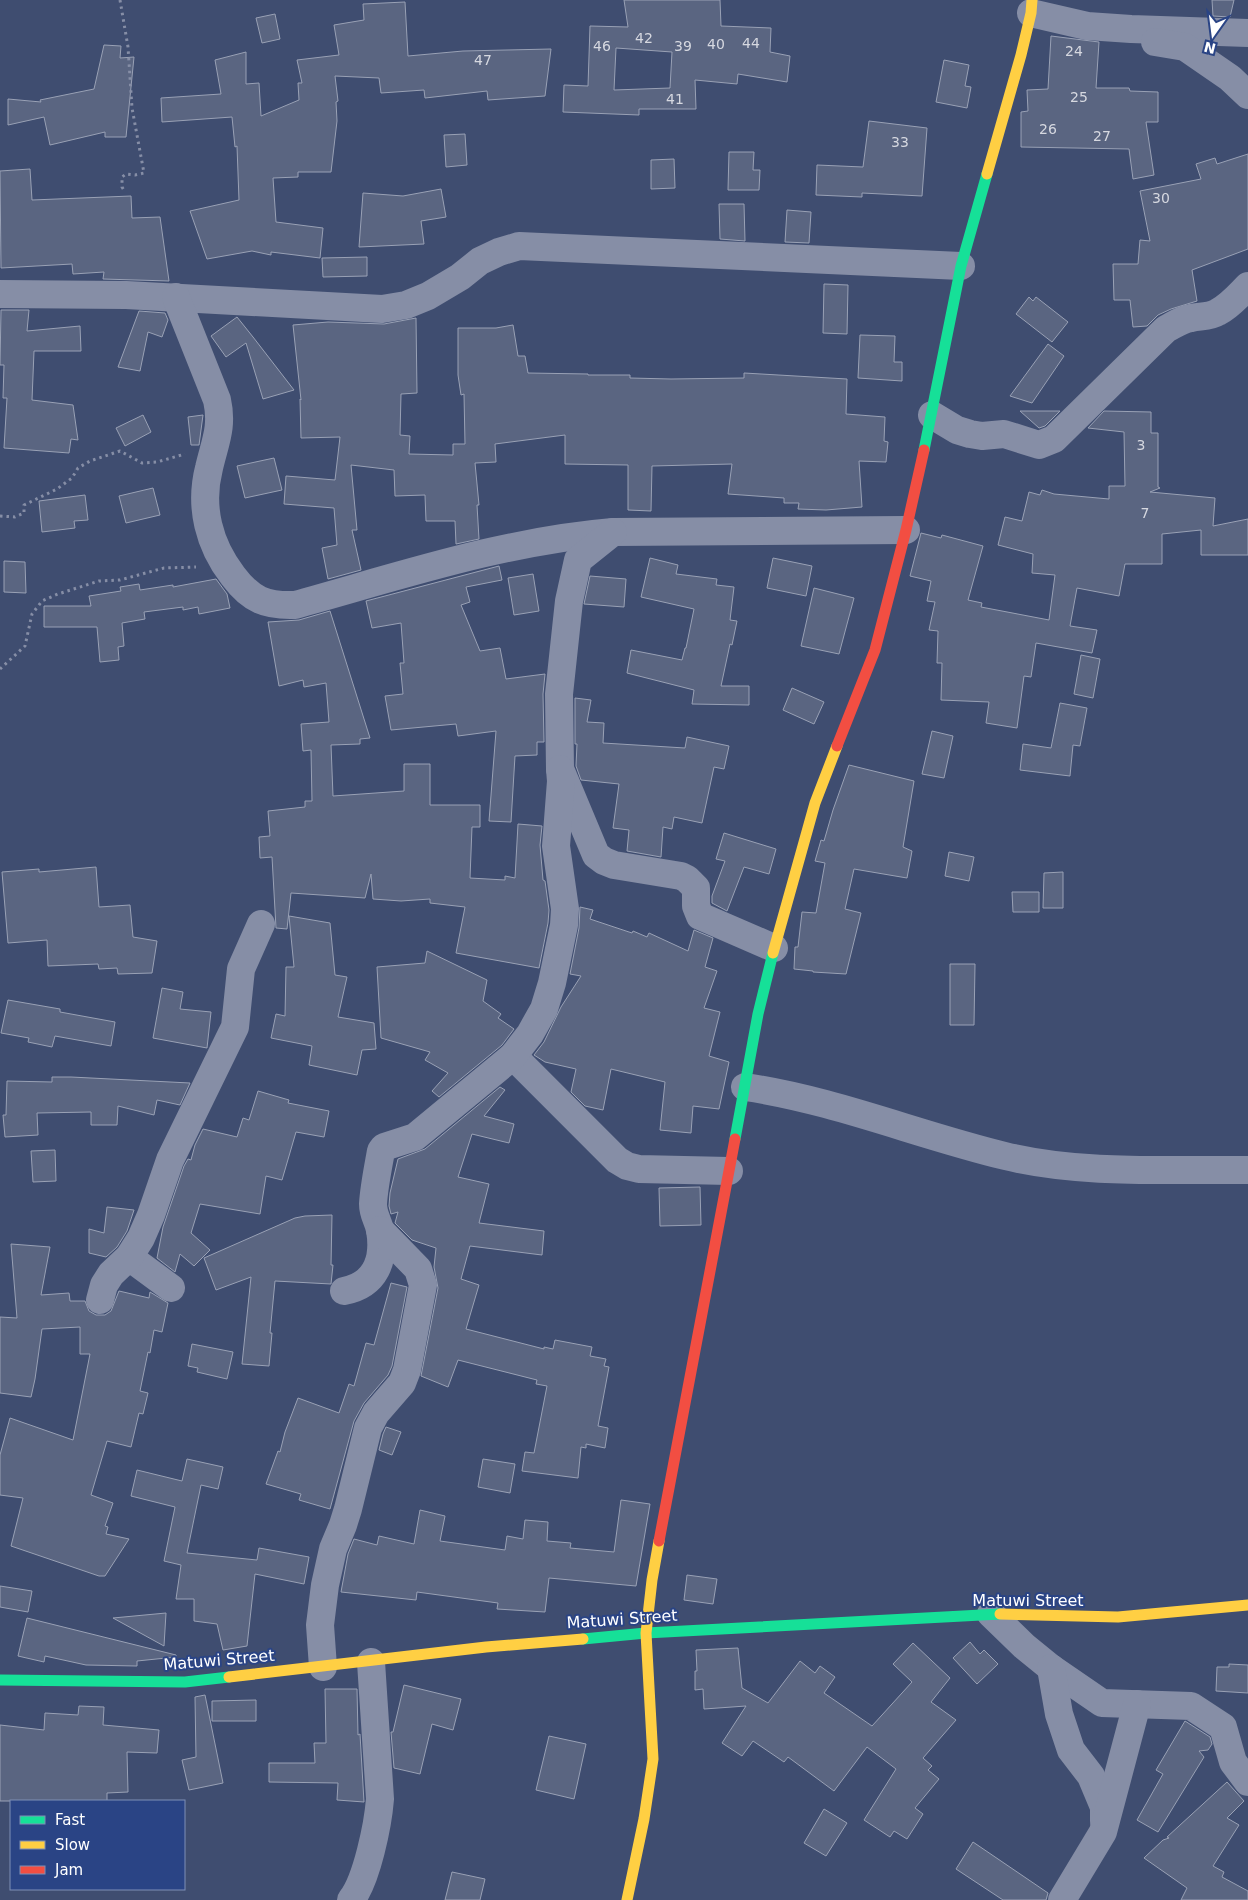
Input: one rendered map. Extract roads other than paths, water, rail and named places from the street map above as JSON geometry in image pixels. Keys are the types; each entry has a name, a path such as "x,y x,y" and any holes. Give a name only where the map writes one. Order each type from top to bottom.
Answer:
{"street":[{"path":"627,1900 644,1819 653,1759 646,1633 652,1580 758,1014 774,948 815,803 875,650 906,530 932,415 960,266 1031,7 1087,26 1248,33"},
{"path":"1131,29 1139,39 1185,47 1230,78 1248,95"},
{"path":"0,294 35,293 176,297 382,309 406,305 428,296 460,277 480,260 519,246 960,266"},
{"path":"932,415 957,430 970,434 982,436 1004,434 1039,445 1047,443 1054,439 1166,329 1190,318 1218,313 1248,286"},
{"path":"176,297 217,400 220,413 220,426 207,475 206,505 209,533 222,562 242,588 265,603 280,606 296,605 482,552 569,536 613,532 906,530"},
{"path":"323,1667 320,1625 332,1549 348,1509 368,1428 376,1413 395,1393 404,1377 424,1285 418,1269 380,1230 374,1218 373,1203 381,1151 384,1147 415,1137 513,1056 530,1034 544,1009 552,983 564,925 565,901 556,846 561,781 559,694 569,601 578,560 613,532"},
{"path":"560,769 596,855 604,861 614,864 681,876 687,879 696,888 696,906 700,916 774,948"},
{"path":"100,1300 104,1285 111,1274 129,1256 141,1238 170,1160 235,1027 241,969 261,924"},
{"path":"513,1056 616,1160 627,1166 639,1169 729,1170"},
{"path":"745,1087 811,1099 1006,1156 1046,1164 1091,1168 1248,1170"},
{"path":"344,1292 364,1285 375,1272 381,1253 380,1230"},
{"path":"129,1256 170,1288"},
{"name":"Matuwi Street","path":"0,1680 184,1682 371,1662 486,1647 646,1633 991,1614 1118,1617 1248,1605"},
{"path":"991,1614 1024,1646 1051,1668 1102,1703 1191,1706 1223,1727 1233,1762 1248,1782"},
{"path":"351,1900 359,1885 377,1830 380,1798 371,1662"},
{"path":"1051,1668 1059,1714 1072,1750 1091,1776 1104,1807 1103,1832"},
{"path":"1062,1900 1103,1832 1137,1704"}]}
